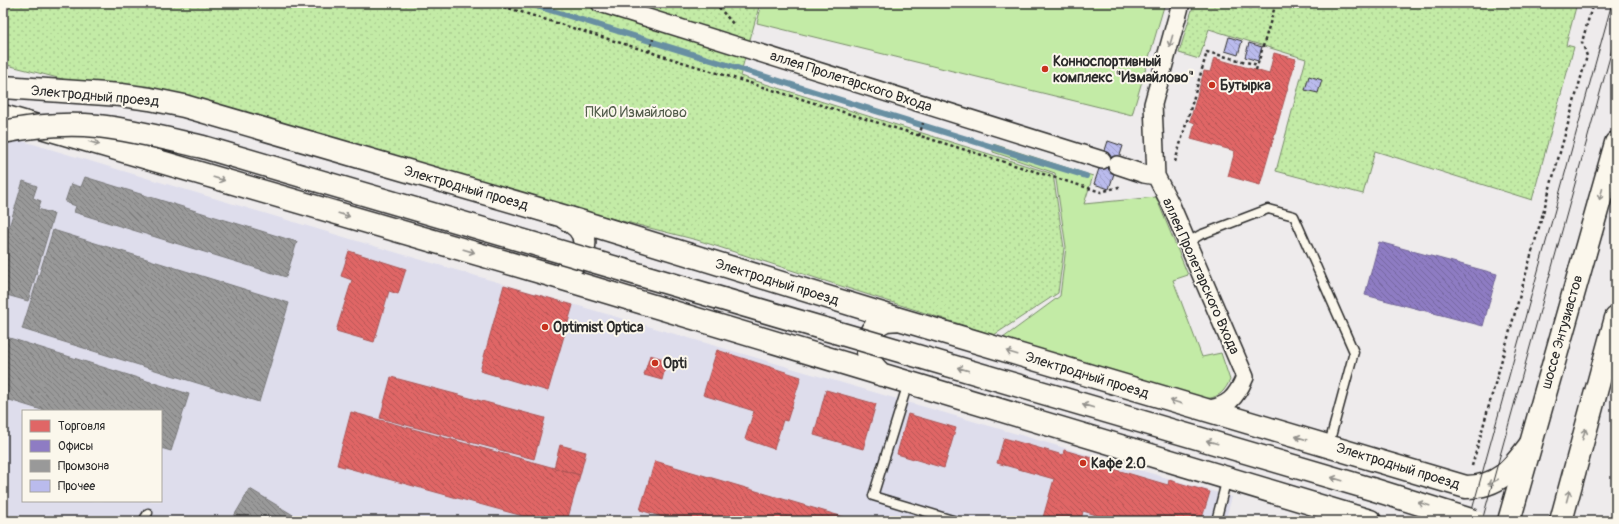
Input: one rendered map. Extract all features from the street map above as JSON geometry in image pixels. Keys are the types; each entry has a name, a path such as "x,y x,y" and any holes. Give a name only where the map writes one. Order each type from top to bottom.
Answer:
{"street":[{"name":"аллея Пролетарского Входа","path":"600,3 1144,174 1156,176"},
{"name":"аллея Пролетарского Входа","path":"1181,3 1153,104 1156,176 1171,205 1245,377 1238,392 1228,403 1204,410"},
{"name":"Электродный проезд","path":"3,87 121,95 177,105 563,216 899,319 1466,487 1478,487 1493,483 1512,468 1530,445"},
{"path":"3,116 550,274 1370,521"},
{"path":"3,132 24,128 96,126 134,131 203,147 1359,485 1474,521"},
{"name":"шоссе Энтузиастов","path":"1509,521 1616,143"},
{"path":"550,274 566,270 576,262 582,252 585,241 582,231 574,222 563,216"},
{"path":"1561,521 1616,318"},
{"path":"882,375 872,365 868,354 867,341 874,328 884,321 899,319"}],"lane":[{"path":"1187,243 1200,235 1268,209 1294,216 1354,352 1328,445"},
{"path":"908,383 873,496 956,521"},
{"path":"1216,521 1227,477"},
{"path":"143,521 148,513"}],"path":[{"path":"492,3 1101,192 1156,176 1170,177 1207,52 1258,66"},
{"path":"1256,70 1276,3"},
{"path":"1471,469 1587,56 1582,42 1593,3"},
{"path":"648,52 653,39"},
{"path":"919,136 923,122"}],"shaded area":[{"path":"3,135 374,246 1232,497 1225,521 3,521"}],"green space":[{"name":"ПКиО Измайлово","path":"3,3 760,3 740,76 1053,174 1064,248 1058,293 994,335 697,240 3,64"},
{"name":"Конноспортивный комплекс \"Измайлово\"","path":"762,3 1165,3 1132,115 757,23"},
{"path":"1194,3 1577,3 1566,45 1574,47 1532,200 1375,151 1363,194 1276,171 1306,59 1209,29 1199,59 1179,53"},
{"path":"993,144 1093,176 1084,204 1156,197 1188,275 1173,280 1202,357 1221,353 1230,380 1223,391 1215,397 1192,399 999,341 1060,296 1066,247 1055,173 993,152"}],"building: Торговля":[{"path":"1274,53 1296,59 1260,185 1228,176 1235,151 1191,139 1195,123 1190,121 1204,71 1210,72 1214,58 1269,74"},
{"path":"349,251 406,269 398,294 389,291 374,342 336,331 352,280 341,276"},
{"path":"504,285 573,305 548,391 480,371"},
{"path":"717,350 801,377 787,421 783,420 774,449 745,439 754,411 703,395"},
{"path":"650,355 667,360 662,380 644,375"},
{"path":"391,377 545,418 534,459 380,418"},
{"path":"826,390 876,404 863,449 814,435"},
{"path":"351,412 580,475 567,521 541,521 337,465"},
{"path":"908,414 956,428 944,468 897,454"},
{"path":"1004,438 1063,455 1064,450 1095,459 1093,463 1168,485 1169,480 1210,492 1202,518 1195,516 1193,521 1116,521 1083,511 1081,521 1042,521 1054,479 997,463"},
{"path":"560,445 586,452 580,475 554,468"},
{"path":"655,461 857,521 676,521 640,510"}],"building: Офисы":[{"path":"1379,242 1497,274 1483,326 1365,295"}],"building: Промзона":[{"path":"85,177 297,242 286,277 74,212 76,206 65,202 71,184 81,187"},
{"path":"23,181 37,186 33,198 41,201 38,209 54,214 28,301 3,294 3,247"},
{"path":"53,230 289,303 259,402 22,329"},
{"path":"3,336 189,394 171,451 162,448 162,410 42,410 3,398"},
{"path":"250,489 303,521 231,521"}],"building: Прочее":[{"path":"1229,37 1242,41 1238,55 1225,51"},
{"path":"1249,43 1262,47 1258,61 1245,57"},
{"path":"1309,76 1322,80 1318,93 1305,90"},
{"path":"1108,141 1123,146 1109,189 1094,184"}],"waterway":[{"path":"527,3 1086,176"}],"tram line":[{"path":"1469,521 1612,3"},
{"path":"1482,521 1616,35"}],"place":[{"name":"Конноспортивный комплекс \"Измайлово\"","path":"1045,69"},
{"name":"Бутырка","path":"1212,85"},
{"name":"Optimist Optica","path":"545,327"},
{"name":"Opti","path":"655,363"},
{"name":"Кафе 2.0","path":"1083,463"}]}
